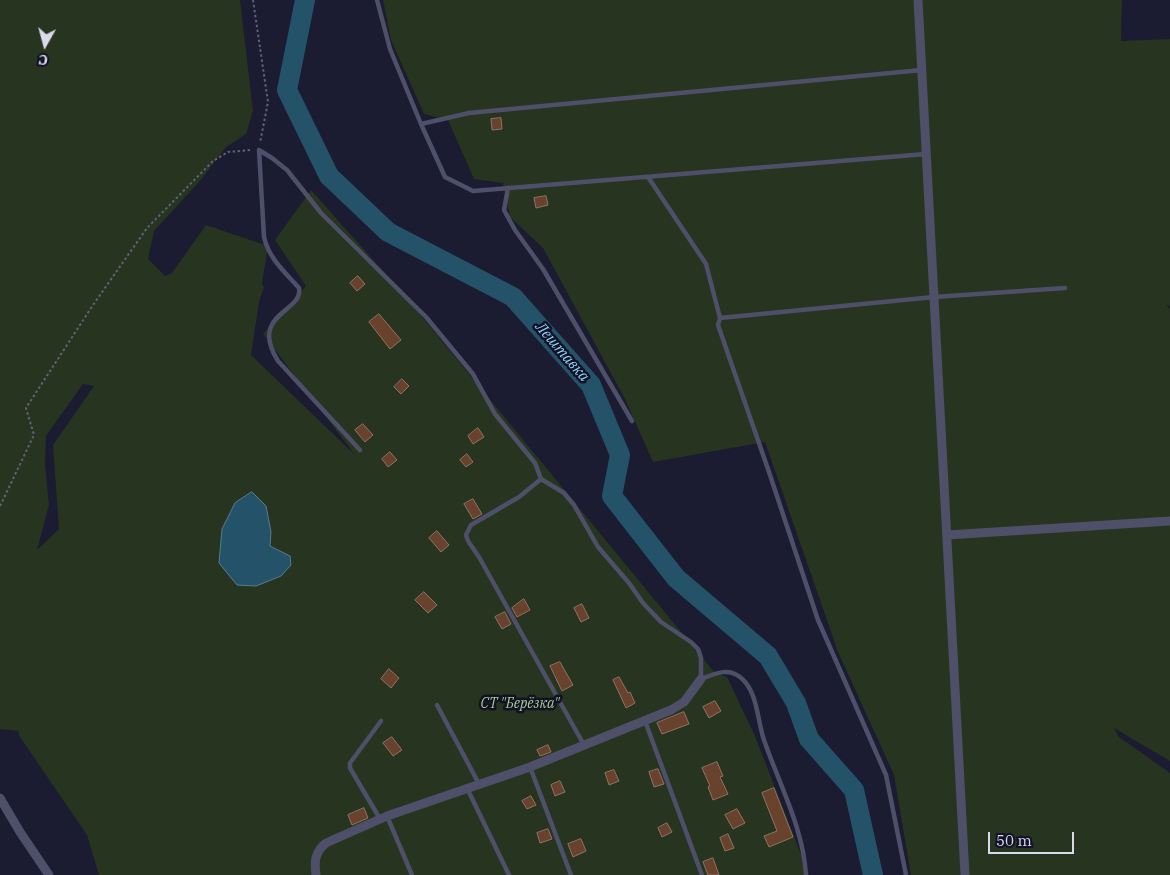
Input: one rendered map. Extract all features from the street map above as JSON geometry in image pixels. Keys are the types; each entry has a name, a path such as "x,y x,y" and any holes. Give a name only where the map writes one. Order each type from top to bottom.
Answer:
{"street":[{"path":"918,0 965,875"},
{"path":"947,535 1170,521"},
{"path":"316,875 315,857 319,849 326,843 383,818 530,767 671,710 684,702 701,679"},
{"path":"0,798 49,875"}],"lane":[{"path":"377,0 390,49 445,177 473,191 926,154"},
{"path":"421,124 469,113 922,70"},
{"path":"258,150 266,248 270,256 300,291 298,297 273,321 269,330 272,351 278,361 360,450"},
{"path":"258,150 287,170 321,213 426,317 473,374 495,414 535,463 542,479 564,493 574,505 598,546 661,622 692,642 698,649 701,658 701,679 722,671 730,672 739,675 749,687 764,740 788,800 806,875"},
{"path":"648,177 706,264 720,318 718,325 818,620 886,776 906,875"},
{"path":"508,188 504,210 543,269 632,421"},
{"path":"720,318 934,297 1065,288"},
{"path":"542,479 519,497 471,525 466,535 584,745"},
{"path":"437,705 479,784"},
{"path":"644,720 702,875"},
{"path":"381,721 350,763 350,768 383,818 412,875"},
{"path":"530,767 571,875"},
{"path":"467,788 509,875"}],"path":[{"path":"0,506 34,435 26,408 93,305 148,228 213,161 228,152 258,150 268,102 253,0"}],"green space":[{"name":"СТ \"Берёзка\"","path":"0,0 240,0 253,111 246,134 226,147 200,181 154,231 148,259 165,276 172,273 206,225 268,246 262,284 264,287 259,302 251,355 355,455 263,334 306,286 275,240 311,190 400,290 714,672 727,677 755,736 809,875 99,875 87,835 20,737 18,731 0,729","holes":["83,384 94,386 53,445 59,529 37,550 49,505 45,465 46,436","271,532 270,546 290,556 219,563"]},
{"path":"383,0 1122,0 1121,41 1170,39 1170,306 1166,305 1170,309 1170,761 1114,728 1119,737 1170,773 1170,875 911,875 894,775 838,652 765,442 653,462 625,399 543,248 510,217 503,183 474,179 448,120 424,114 391,40"}],"water":[{"path":"252,492 266,506 271,532 270,546 290,556 291,565 281,576 256,586 237,585 219,563 222,529 235,503"}],"building":[{"path":"501,118 502,129 492,130 491,119"},
{"path":"546,196 548,205 536,208 534,198"},
{"path":"358,276 365,284 357,291 350,283"},
{"path":"379,314 401,340 390,349 369,322"},
{"path":"402,379 409,386 401,394 394,387"},
{"path":"363,424 373,435 365,442 355,430"},
{"path":"478,428 484,437 473,444 468,436"},
{"path":"390,452 397,460 388,467 382,459"},
{"path":"467,454 473,462 466,467 460,460"},
{"path":"473,499 482,514 473,519 464,504"},
{"path":"437,531 449,545 441,552 429,538"},
{"path":"424,592 437,605 428,613 415,600"},
{"path":"524,599 530,610 517,617 512,608"},
{"path":"582,604 589,618 581,622 574,608"},
{"path":"505,612 511,624 502,629 495,617"},
{"path":"560,662 573,685 562,691 550,666"},
{"path":"389,669 399,678 391,688 381,679"},
{"path":"619,677 628,693 630,692 635,703 626,708 613,680"},
{"path":"715,701 721,711 709,718 703,707"},
{"path":"684,712 689,724 662,734 657,723"},
{"path":"392,737 402,750 393,756 383,743"},
{"path":"548,745 551,752 540,756 537,750"},
{"path":"717,762 723,776 720,777 728,794 713,800 708,787 710,786 702,768"},
{"path":"658,769 664,784 654,787 649,772"},
{"path":"614,770 619,781 609,785 605,773"},
{"path":"560,781 565,792 555,796 551,785"},
{"path":"774,788 793,837 769,847 764,836 777,831 762,793"},
{"path":"531,796 536,805 527,809 522,801"},
{"path":"364,808 368,818 352,825 348,815"},
{"path":"737,809 745,823 733,829 725,815"},
{"path":"667,823 672,832 662,837 658,828"},
{"path":"548,829 552,839 540,843 537,833"},
{"path":"728,834 734,848 725,851 720,838"},
{"path":"581,839 586,851 573,857 568,844"},
{"path":"713,858 719,875 708,875 703,862"}],"waterway":[{"name":"Лештавка","path":"305,0 287,90 329,176 388,232 513,297 591,385 620,455 612,496 676,578 768,656 796,703 809,739 854,790 873,875"}]}
